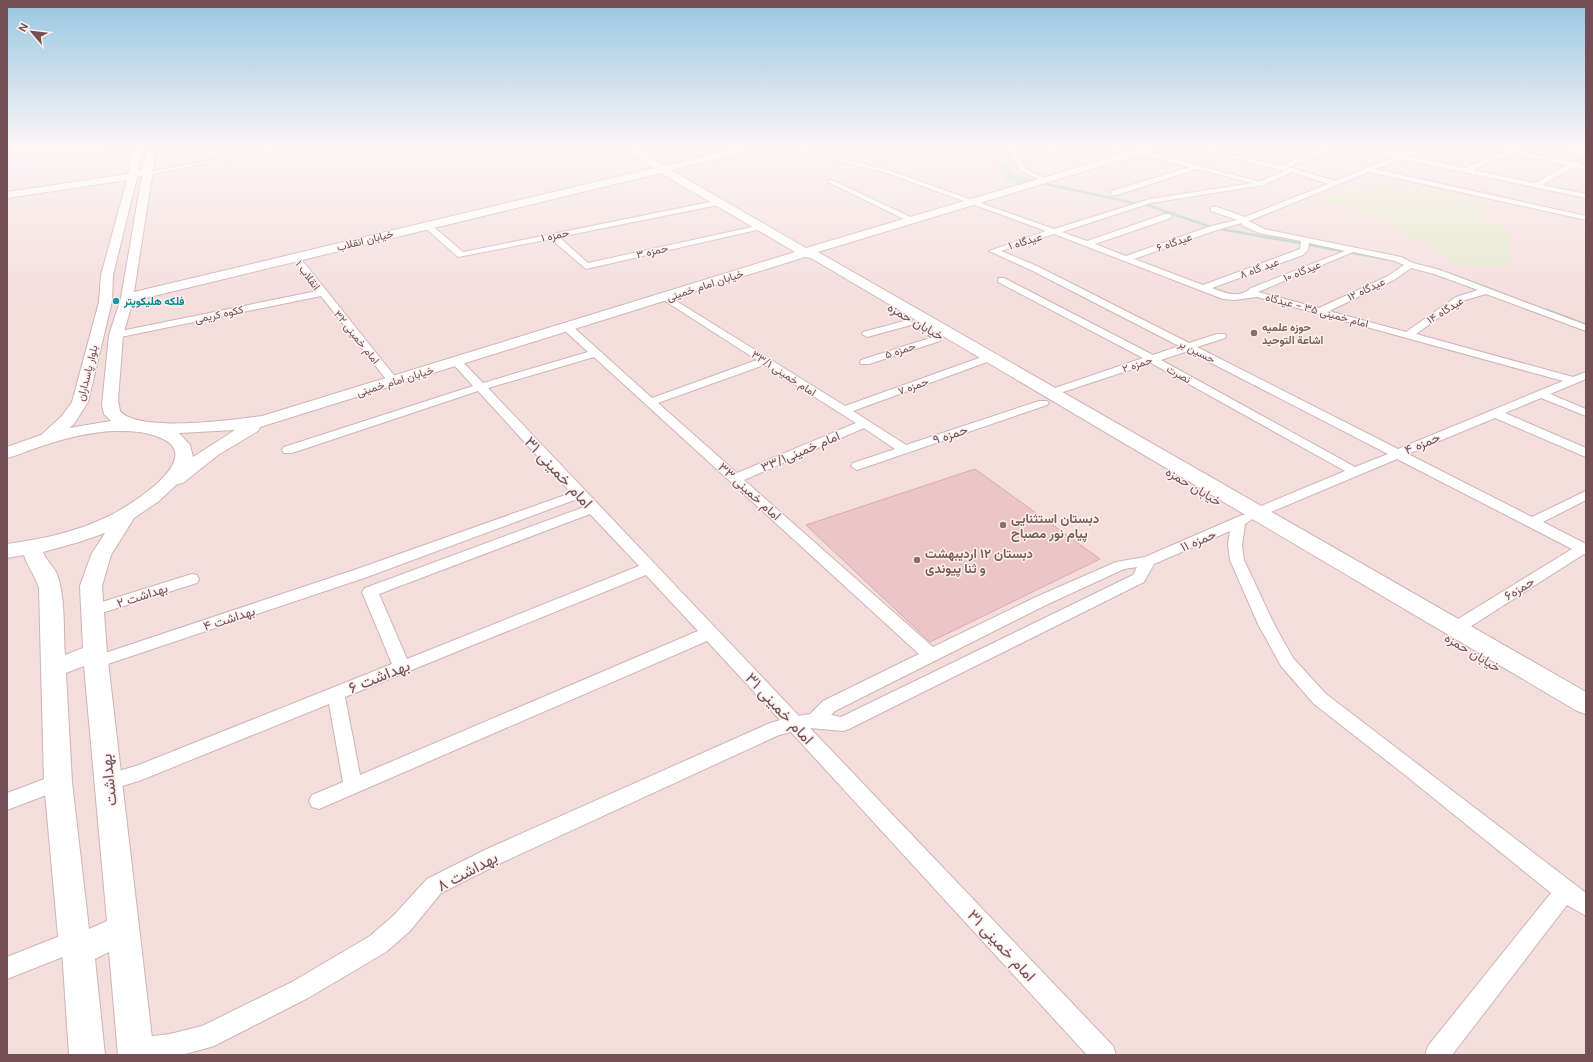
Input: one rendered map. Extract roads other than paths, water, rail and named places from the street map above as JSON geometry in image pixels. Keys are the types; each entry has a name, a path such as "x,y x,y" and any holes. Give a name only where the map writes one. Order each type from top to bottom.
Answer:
{"main road":[{"name":"بلوار پاسداران","path":"32,443 59,429 77,408 104,302 107,275 127,200"},
{"name":"بلوار پاسداران","path":"143,200 127,298 116,335 110,400 111,410 115,417 130,423 150,427"},
{"name":"خیابان انقلاب","path":"127,298 533,200"},
{"name":"خیابان حمزه","path":"716,200 805,253 815,255 827,262 1047,397 1586,719"},
{"name":"خیابان امام خمینی","path":"264,421 805,253 983,200"},
{"name":"خیابان حمزه","path":"805,253 806,258 1047,397"},
{"path":"104,302 118,297 127,298"},
{"path":"9,451 65,434 96,428 125,426 206,428 264,421"},
{"path":"19,550 78,535 127,514 212,451 264,421"},
{"path":"150,427 169,433 181,443 184,457 177,473 160,491"},
{"name":"بهداشت","path":"127,514 101,555 94,571 91,586 95,658 122,930 136,1053"},
{"name":"خیابان حمزه","path":"1248,518 1456,628 1586,704"},
{"path":"19,550 37,563 45,572 50,588 52,669 58,782 87,1055"},
{"path":"52,669 95,658"},
{"path":"76,945 122,930"}],"street":[{"path":"870,200 915,220"},
{"name":"امام خمینی ۳۵ - عیدگاه","path":"968,200 1056,231 1234,299 1251,293 1573,380"},
{"name":"عیدگاه ۱","path":"993,251 1150,201 1160,200"},
{"name":"عیدگاه ۶","path":"1126,259 1214,228 1245,220 1296,200"},
{"path":"1504,200 1586,218"},
{"path":"1556,211 1577,200"},
{"name":"حمزه ۱","path":"426,225 461,255 720,202"},
{"path":"1214,209 1245,220 1246,224 1262,231 1385,255 1410,265 1436,272 1586,328"},
{"path":"1088,244 1168,216"},
{"name":"حمزه ۳","path":"552,236 586,266 761,227"},
{"name":"عید گاه ۸","path":"1204,288 1300,253 1304,250 1305,239"},
{"name":"عیدگاه ۱۰","path":"1251,293 1254,290 1345,254 1353,249"},
{"name":"حسین بر","path":"993,251 1034,268 1399,453 1584,549"},
{"name":"انقلاب ۱","path":"295,257 322,293"},
{"name":"عیدگاه ۱۲","path":"1320,311 1391,278 1410,265"},
{"name":"نصرت","path":"1001,280 1152,359 1355,472"},
{"name":"عیدگاه ۱۴","path":"1408,335 1459,299 1486,291"},
{"name":"ککوه کریمی","path":"116,335 322,293"},
{"name":"امام خمینی ۳۲","path":"322,293 393,381"},
{"name":"امام خمینی ۳۳/۱","path":"665,297 904,449"},
{"path":"867,334 908,322"},
{"name":"امام خمینی ۳۳","path":"567,327 932,656"},
{"name":"حمزه ۲","path":"1047,397 1188,346 1222,336"},
{"name":"حمزه ۵","path":"865,362 936,339"},
{"path":"288,450 480,387 596,353"},
{"name":"حمزه ۷","path":"844,411 983,360"},
{"path":"651,402 765,361"},
{"name":"امام خمینی ۳۱","path":"457,362 1104,1055"},
{"name":"حمزه ۴","path":"1248,518 1586,375"},
{"path":"1541,394 1586,413"},
{"name":"حمزه ۹","path":"857,466 1047,397"},
{"path":"1494,413 1586,453"},
{"name":"امام خمینی۳۳/۱","path":"736,479 864,424"},
{"name":"بهداشت ۴","path":"95,658 362,573 580,494"},
{"path":"1532,522 1586,495"},
{"path":"402,667 370,592 593,508"},
{"path":"1248,518 1236,546 1237,560 1266,624 1288,662 1320,699 1412,769 1565,891 1586,906"},
{"name":"حمزه ۱۱","path":"815,720 828,706 1041,601 1121,565 1148,561 1248,518"},
{"name":"حمزه۶","path":"1456,628 1584,549"},
{"name":"بهداشت ۸","path":"136,1053 205,1037 294,993 378,944 402,923 434,886 496,855 776,728 794,723 815,720 843,724 857,718 1139,578 1148,561"},
{"name":"بهداشت ۶","path":"108,782 139,773 649,568"},
{"name":"بهداشت ۲","path":"92,611 192,579"},
{"path":"319,801 710,633"},
{"path":"336,694 353,786"},
{"path":"7,802 58,782"},
{"path":"1437,1055 1565,891"},
{"path":"7,968 76,945"}],"waterway":[{"path":"1118,200 1134,203"},
{"path":"1147,205 1208,226"},
{"path":"1221,229 1332,249"},
{"path":"1326,248 1388,259"},
{"path":"1446,273 1492,290"},
{"path":"1546,310 1586,325"}],"place":[{"name":"فلکه هلیکوپتر","path":"116,301"},
{"name":"حوزه علمیه اشاعة التوحید","path":"1254,333"},
{"name":"دبستان استثنایی پیام نور مصباح","path":"1003,525"},
{"name":"دبستان ۱۲ اردیبهشت و ثنا پیوندی","path":"917,560"}]}
